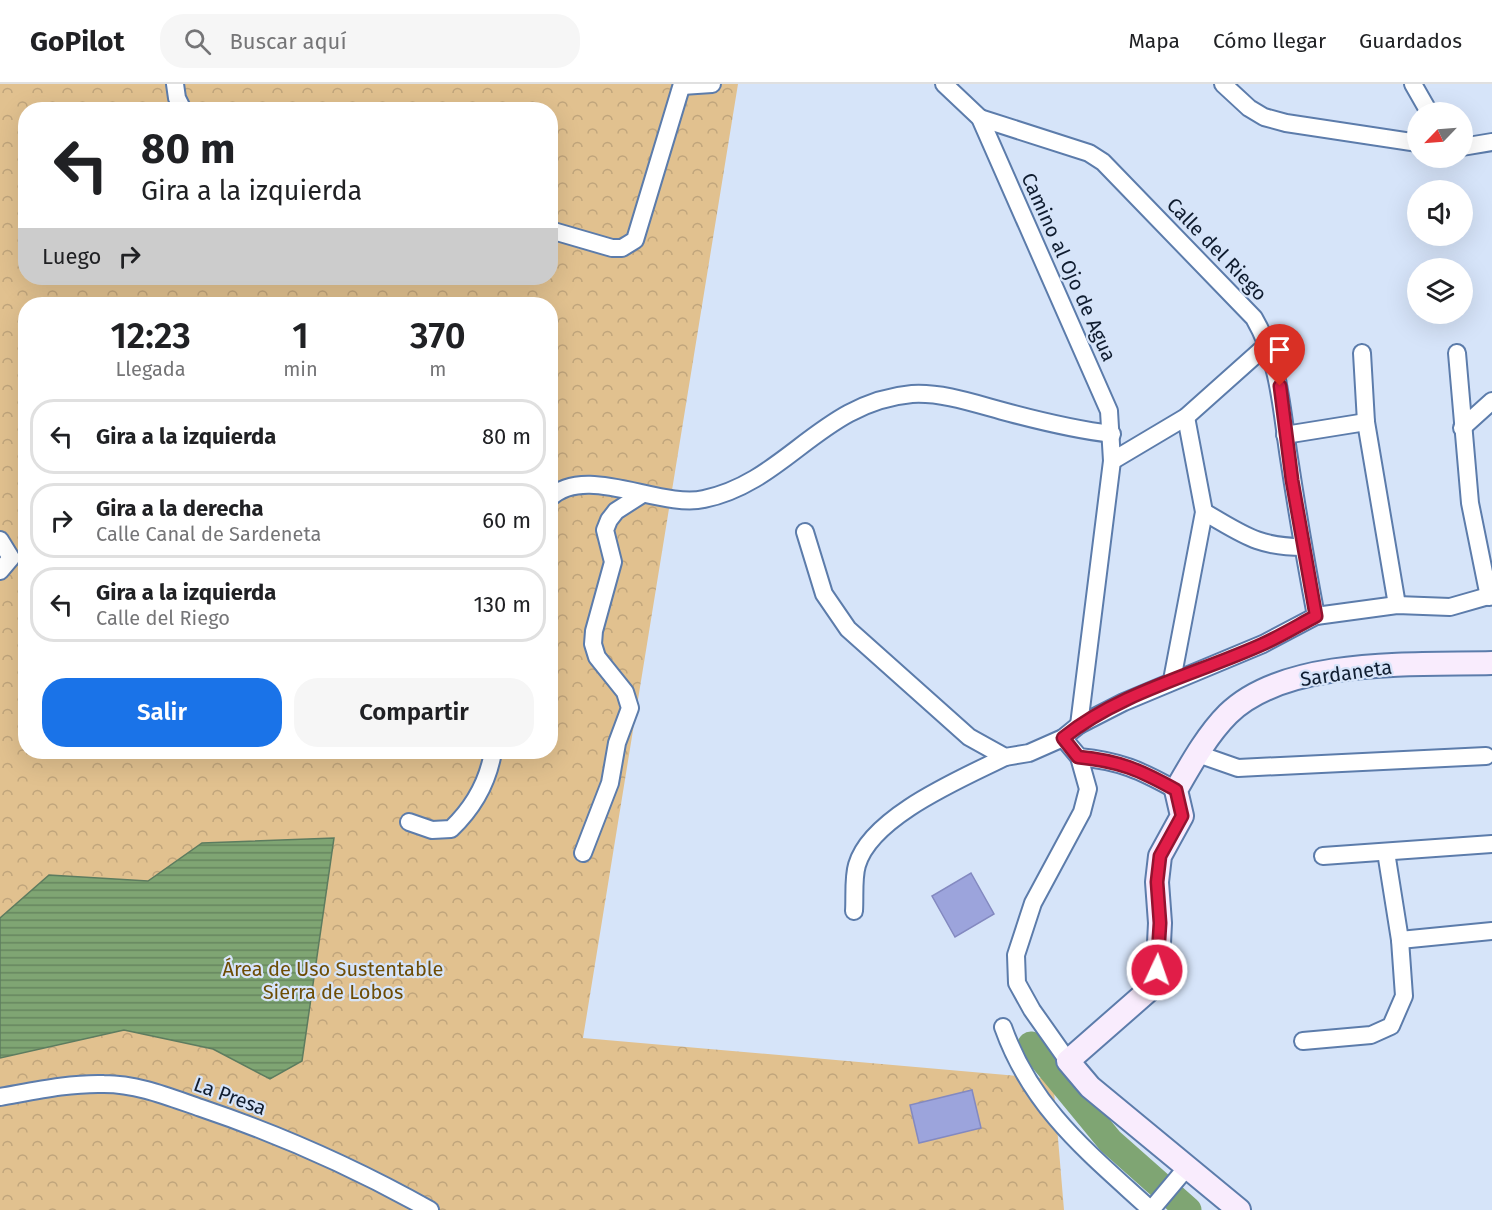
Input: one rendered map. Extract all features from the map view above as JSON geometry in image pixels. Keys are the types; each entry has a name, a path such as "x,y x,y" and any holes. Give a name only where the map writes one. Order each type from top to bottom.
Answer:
{"street":[{"path":"175,84 179,102"},
{"path":"558,232 612,248 622,248 635,240 682,85 712,84"},
{"path":"944,84 980,118"},
{"path":"1224,84 1249,108 1275,120 1407,141"},
{"path":"1413,84 1423,102"},
{"name":"Calle del Riego","path":"980,118 1089,153 1103,162 1254,318 1269,343 1280,386 1303,547 1316,616"},
{"name":"Camino al Ojo de Agua","path":"980,118 1109,411 1112,461 1079,725"},
{"path":"1473,145 1492,142"},
{"path":"1112,461 1186,417 1269,343"},
{"path":"1362,352 1366,422 1397,605"},
{"path":"854,911 857,864 874,836 932,792 1005,757 1029,753 1063,738 1079,725 1172,680 1263,644 1316,616 1397,605 1450,607 1490,596 1470,503 1462,428 1463,391 1457,353"},
{"path":"558,492 586,485 607,485 641,495 682,501 722,494 772,467 845,413 890,396 916,394 960,400 1072,429 1112,435"},
{"path":"1462,428 1492,401"},
{"path":"1172,680 1204,512 1186,417"},
{"path":"1286,435 1366,422"},
{"path":"583,853 610,783 617,743 630,708 625,692 597,657 593,644 594,630 613,562 605,530 616,511 641,495"},
{"path":"1204,512 1252,540 1274,547 1303,547"},
{"path":"805,532 824,594 848,629 969,737 1005,757"},
{"path":"0,540 11,558 0,571"},
{"name":"Sardaneta","path":"1176,790 1198,754 1228,714 1267,688 1311,674 1378,666 1492,663"},
{"path":"1063,738 1078,757 1088,789 1082,812 1033,903 1016,955 1017,983 1032,1010 1068,1061 1090,1087 1182,1173 1239,1210"},
{"path":"1198,754 1239,768 1486,756"},
{"path":"1068,1061 1156,983 1160,923 1157,882 1160,856 1182,816 1176,790 1138,769 1107,760 1078,757"},
{"path":"409,822 432,830 451,829 472,805 482,789 491,759"},
{"path":"1323,856 1492,844"},
{"path":"1303,1041 1371,1035 1391,1026 1404,996 1400,940 1386,852"},
{"path":"1400,940 1492,931"},
{"path":"1003,1027 1013,1055 1035,1094 1078,1143 1154,1207 1182,1173"},
{"name":"La Presa","path":"0,1097 61,1087 104,1084 134,1087 157,1093 234,1119 323,1155 430,1210"}],"green space":[{"name":"Área de Uso Sustentable Sierra de Lobos","path":"0,84 738,84 583,1038 1053,1079 1064,1210 0,1210"}],"shaded area":[{"path":"334,838 302,1061 270,1079 213,1049 124,1030 0,1058 0,918 49,875 148,881 202,843"}],"building":[{"path":"971,873 994,914 955,937 932,896"},
{"path":"972,1090 981,1128 919,1143 910,1105"}],"waterway":[{"path":"1031,1045 1110,1141 1188,1210"}],"route":[{"path":"1157,970 1160,923 1157,882 1160,856 1182,816 1176,790 1138,769 1107,760 1078,757 1063,738 1079,725 1124,702 1172,680 1263,644 1316,616 1292,480 1280,386"}]}
